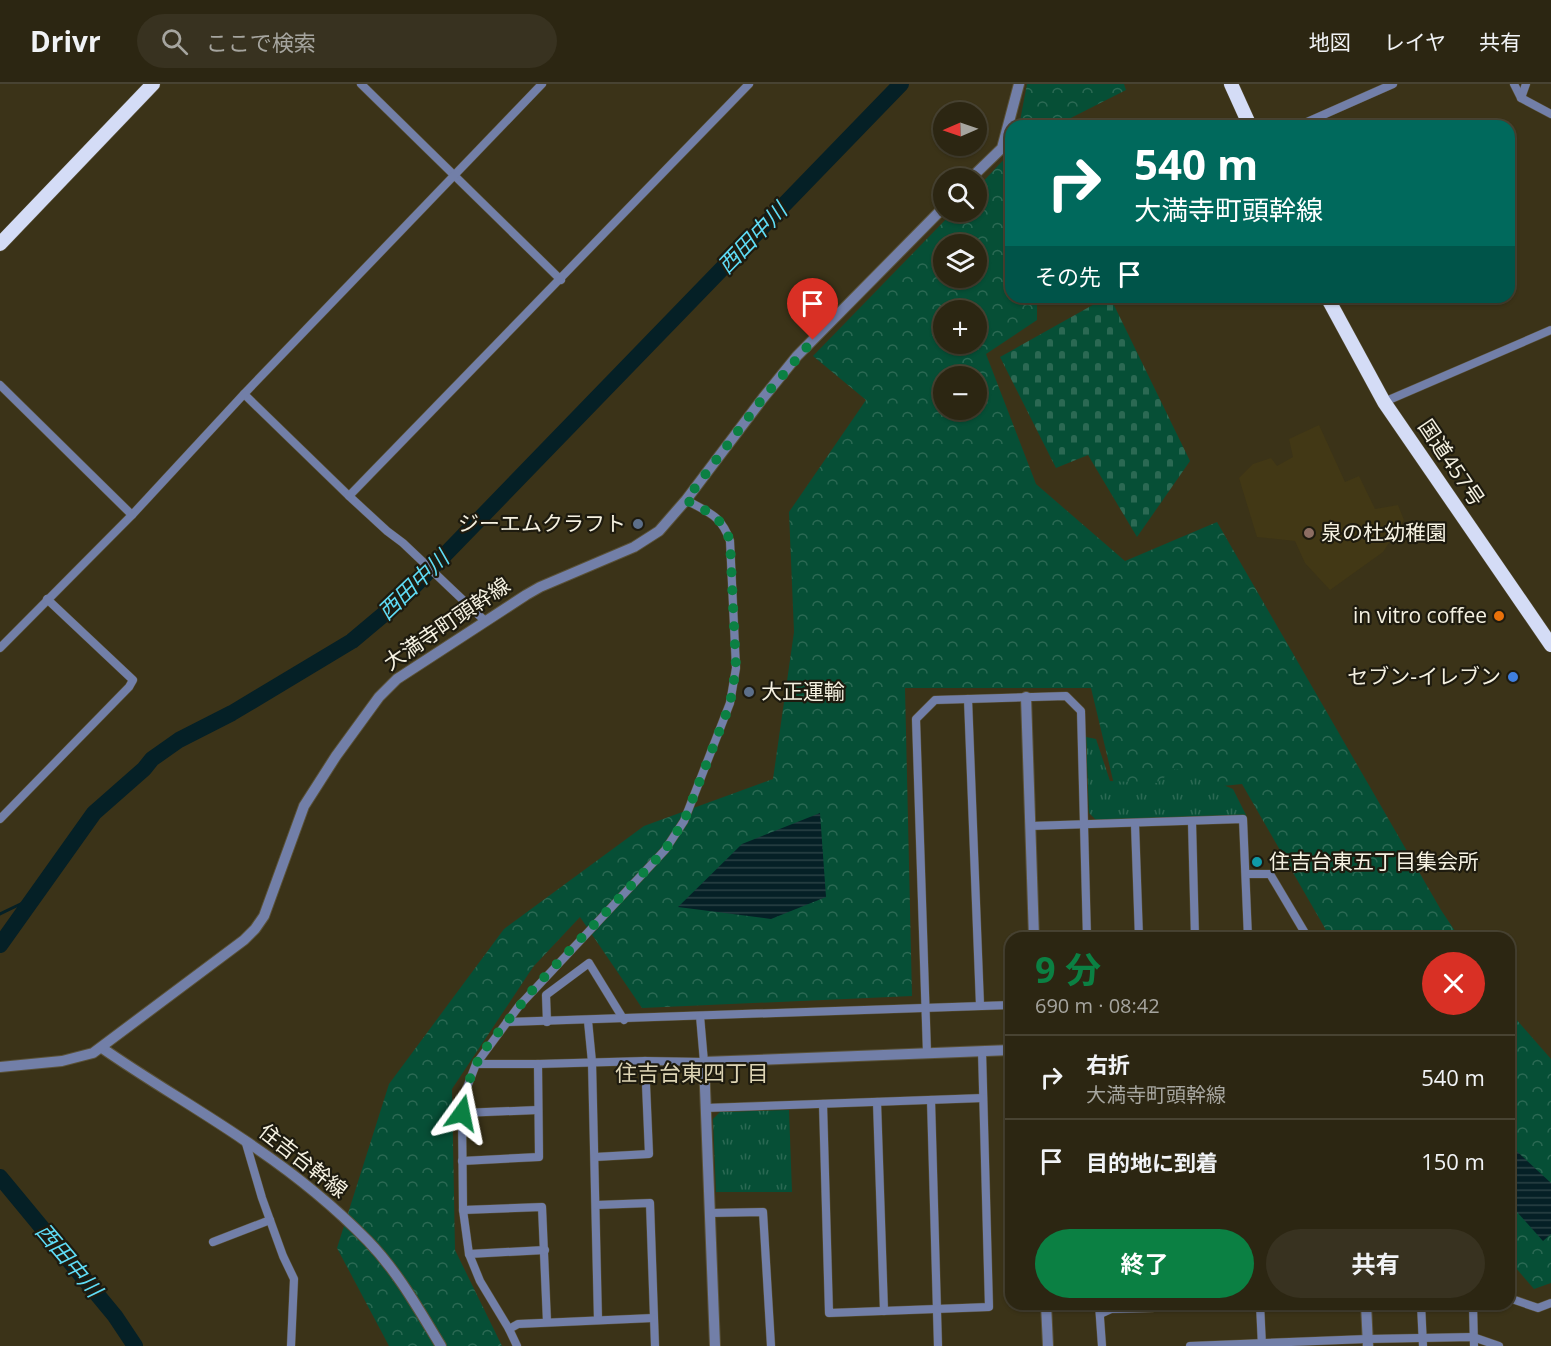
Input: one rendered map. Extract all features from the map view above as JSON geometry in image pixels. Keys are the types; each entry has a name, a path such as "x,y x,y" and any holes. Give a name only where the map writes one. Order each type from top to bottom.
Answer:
{"highway":[{"path":"0,244 153,84"},
{"path":"1231,84 1247,120"},
{"name":"国道457号","path":"1330,303 1384,402 1549,638"}],"street":[{"path":"361,84 561,279"},
{"path":"0,648 132,515 244,394 542,84"},
{"path":"349,496 749,84"},
{"path":"1009,120 1018,84"},
{"path":"1312,120 1393,84"},
{"path":"1514,84 1521,98 1551,114"},
{"path":"1521,98 1526,84"},
{"path":"982,168 1002,148 1005,136"},
{"name":"大満寺町頭幹線","path":"0,1067 62,1061 93,1053 220,960 255,929 264,915 304,806 336,756 379,697 397,679 540,586 634,547 659,531 686,500 797,356 933,218"},
{"path":"1384,402 1551,330"},
{"path":"0,385 132,515"},
{"path":"244,394 349,496 485,621"},
{"path":"517,1346 488,1297 469,1254 463,1210 462,1113 464,1095 476,1064 535,987 665,850 684,821 730,704 736,668 730,541 719,519 686,500"},
{"path":"0,819 129,687 133,680 47,599"},
{"path":"927,1053 916,719 935,700 1066,696 1081,711 1087,932"},
{"path":"1026,697 1034,932"},
{"path":"968,699 980,1005"},
{"path":"1030,826 1243,819 1248,932"},
{"path":"1192,822 1195,932"},
{"path":"1135,824 1139,932"},
{"path":"1246,874 1270,874 1304,932"},
{"path":"547,1022 546,995 589,963 624,1020"},
{"path":"507,1022 624,1020 1005,1005"},
{"path":"700,1016 704,1062 715,1346"},
{"path":"588,1021 592,1062 598,1320"},
{"name":"住吉台幹線","path":"102,1048 245,1140 311,1190 369,1243 404,1286 441,1346"},
{"path":"476,1064 704,1062 1005,1050"},
{"path":"823,1104 829,1312 989,1307 982,1051"},
{"path":"595,1157 649,1154 645,1061"},
{"path":"462,1161 539,1157 538,1064"},
{"path":"705,1108 983,1098"},
{"path":"931,1100 938,1346"},
{"path":"877,1102 884,1311"},
{"path":"462,1113 538,1110"},
{"path":"245,1140 270,1220 294,1279 291,1346"},
{"path":"596,1204 650,1203 655,1346"},
{"path":"463,1210 542,1206 547,1322"},
{"path":"709,1213 764,1212 771,1346"},
{"path":"213,1242 270,1220"},
{"path":"469,1254 545,1250"},
{"path":"1515,1300 1538,1308 1551,1303"},
{"path":"1046,1310 1048,1346"},
{"path":"1100,1310 1102,1346"},
{"path":"1100,1314 1109,1310"},
{"path":"1260,1310 1262,1345"},
{"path":"1366,1310 1367,1342"},
{"path":"1421,1310 1423,1342"},
{"path":"1473,1310 1474,1346"},
{"path":"509,1329 518,1324 653,1318"},
{"path":"1190,1346 1423,1342 1473,1337 1499,1346"}],"shaded area":[{"path":"1319,425 1345,482 1359,476 1375,509 1398,505 1404,520 1383,552 1330,590 1305,563 1295,541 1257,537 1239,478 1253,464 1271,458 1277,466 1293,457 1289,439"}],"green space":[{"path":"1027,84 1124,84 1126,90 1067,120 1020,120"},
{"path":"1005,158 1005,303 1037,303 1037,320 987,353 987,300 933,300 933,354 986,354 1036,484 1125,561 1217,522 1456,932 1327,932 1242,784 1117,797 1091,688 905,688 912,996 642,1008 580,917 533,967 452,1089 455,1250 502,1346 389,1346 337,1248 389,1084 504,929 644,826 773,779 794,632 789,512 866,400 813,356 943,222 987,222 987,177"},
{"path":"1096,303 1113,303 1190,461 1137,537 1088,455 1056,468 1000,357"},
{"path":"1086,737 1096,739 1110,781 1157,783 1175,769 1192,772 1233,789 1247,817 1097,821 1089,813"},
{"path":"1515,1018 1551,1059 1551,1283 1534,1289 1515,1267"},
{"path":"789,1110 792,1192 716,1192 713,1119 720,1112"}],"water":[{"path":"820,813 826,897 771,919 678,907 742,844"},
{"path":"1515,1150 1551,1183 1551,1234 1543,1241 1515,1210"}],"waterway":[{"name":"西田中川","path":"0,945 94,813 144,769 152,759 179,740 232,713 352,641 402,599 901,84"},
{"path":"0,914 33,898"},
{"name":"西田中川","path":"0,1177 115,1316 135,1346"}],"place":[{"name":"ジーエムクラフト","path":"638,524"},
{"name":"泉の杜幼稚園","path":"1309,533"},
{"name":"in vitro coffee","path":"1499,616"},
{"name":"セブン-イレブン","path":"1513,677"},
{"name":"大正運輸","path":"749,692"},
{"name":"住吉台東五丁目集会所","path":"1257,862"}],"district":[{"name":"住吉台東四丁目","path":"692,1073"}],"route":[{"path":"462,1113 464,1095 469,1081 488,1045 535,987 665,850 684,821 730,704 736,668 730,541 719,519 686,500 763,398 813,340"}]}
